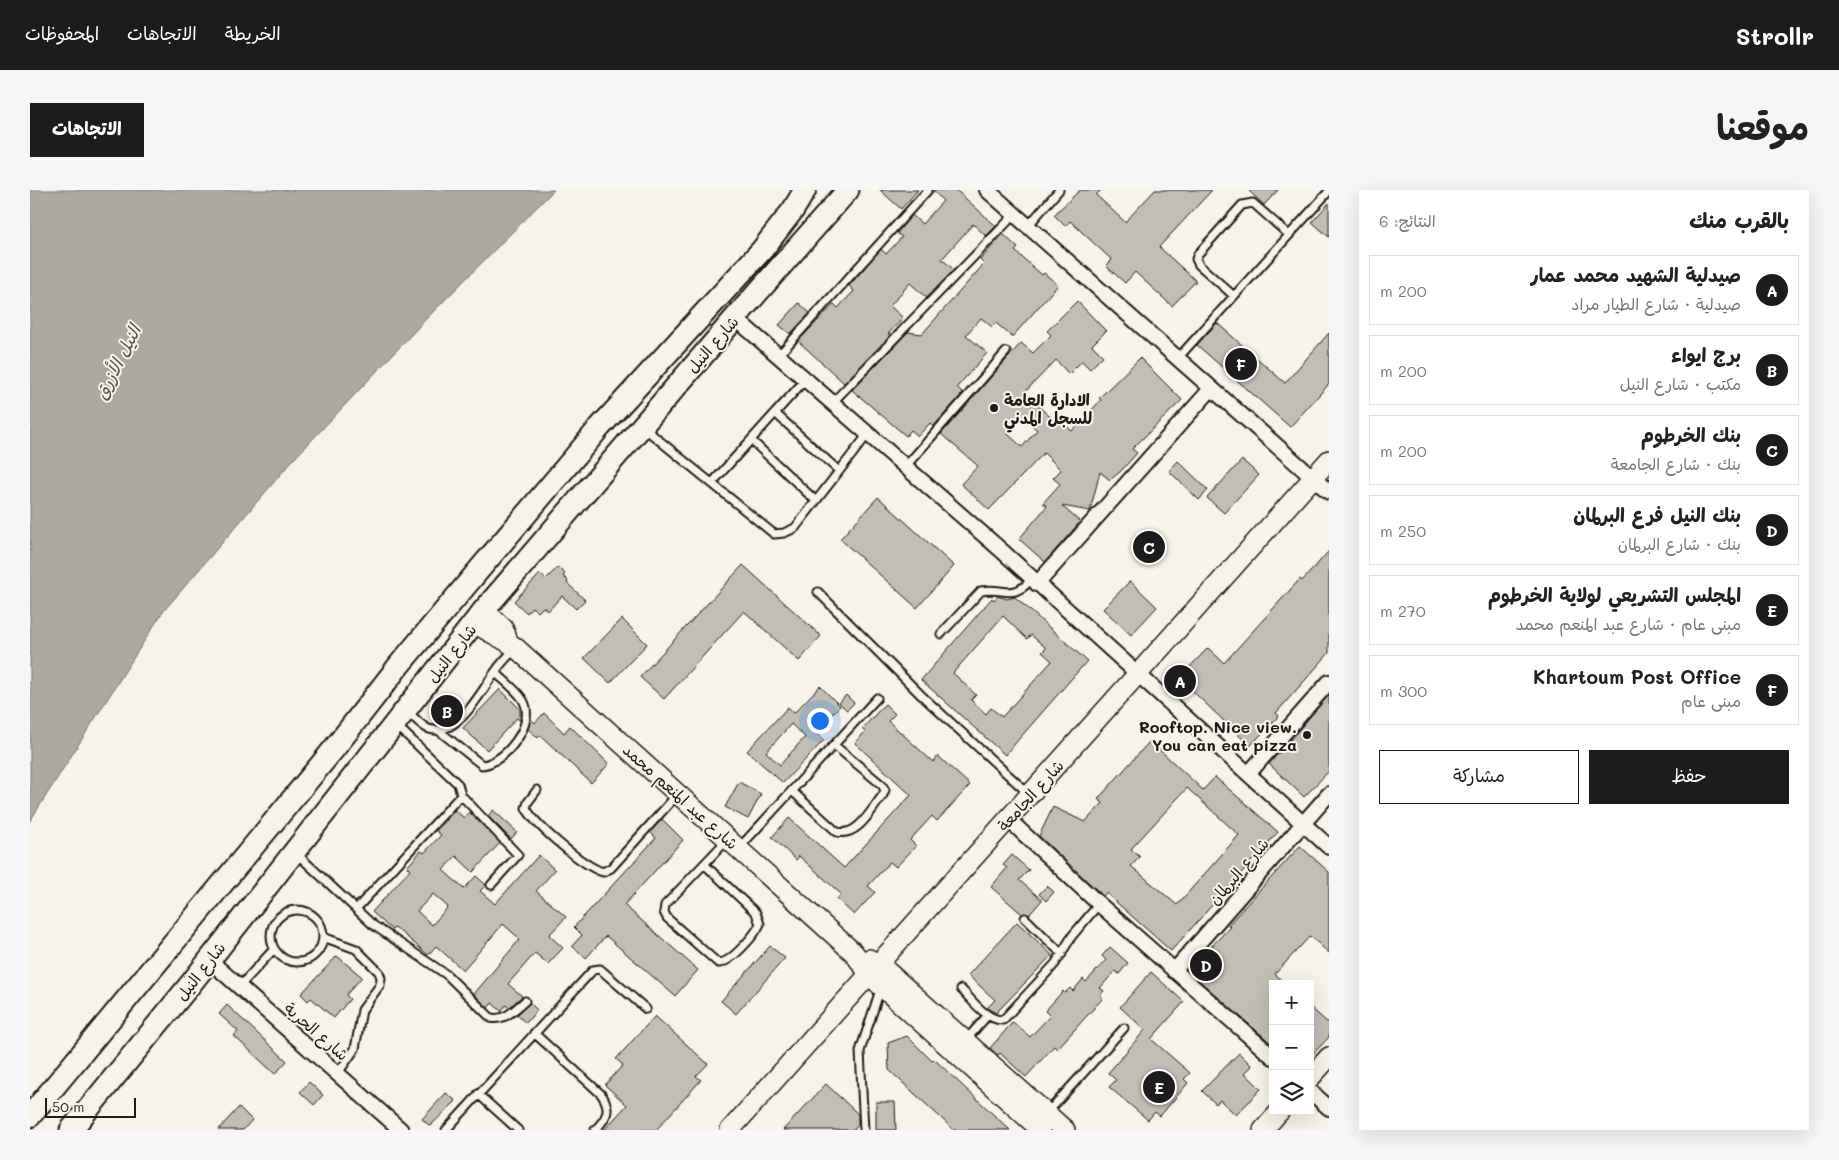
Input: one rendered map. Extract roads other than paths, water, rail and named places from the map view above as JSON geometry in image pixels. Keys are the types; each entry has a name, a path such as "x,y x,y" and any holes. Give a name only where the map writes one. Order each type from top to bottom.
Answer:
{"main road":[{"name":"شارع النيل","path":"30,1116 333,750 400,664 572,459 762,250 793,210 805,190"},
{"path":"829,211 838,190"},
{"name":"شارع النيل","path":"71,1130 209,960 479,616 589,486 848,190"},
{"path":"572,459 581,457 590,465 592,473 589,486"},
{"name":"شارع الجامعة","path":"730,1130 877,975 1008,819 1329,460"},
{"name":"شارع عبد المنعم محمد","path":"479,616 492,635 512,644 734,843 877,975 960,1047 1039,1125 1065,1130"},
{"path":"1314,1073 1329,1056"},
{"path":"1263,1130 1276,1115"}],"street":[{"path":"987,190 1329,492"},
{"path":"735,318 1035,581 1249,773 1329,848"},
{"path":"1035,581 1211,389"},
{"path":"1249,773 1329,682"},
{"name":"شارع البرلمان","path":"1174,971 1329,794"},
{"path":"1008,819 1099,904 1269,1054"},
{"name":"شارع الحرية","path":"209,960 238,988 338,1073 401,1130"},
{"path":"1314,1095 1329,1108"}],"lane":[{"path":"778,356 928,190"},
{"path":"1028,226 1059,190"},
{"path":"1178,358 1329,191"},
{"path":"1234,296 1199,265 1196,259 1198,254 1242,205 1253,203 1289,235"},
{"path":"832,403 1015,214"},
{"path":"905,467 1006,352"},
{"path":"712,483 805,380"},
{"path":"775,412 839,471"},
{"path":"642,426 774,534 784,533 794,528 868,434"},
{"path":"751,440 816,501"},
{"path":"941,634 981,591 1016,592 1035,581"},
{"path":"818,592 921,694 1030,794"},
{"path":"401,717 427,729 438,730 448,727 461,717 477,700 512,644"},
{"path":"438,730 482,765 490,764 504,754 525,723 526,712 523,700 495,672"},
{"path":"704,864 756,913 760,924 752,935 724,963 718,963 667,918 664,912 665,905 704,864 734,843 792,791 877,698"},
{"path":"401,717 458,784 461,795 518,855 491,885"},
{"path":"792,791 837,832 845,834 854,831 885,790 882,785 834,745"},
{"path":"537,790 526,808 531,816 595,870 603,872 611,868 678,794"},
{"path":"356,908 461,795"},
{"path":"294,851 373,925 447,975 491,1018 506,1017 524,1001"},
{"path":"961,989 988,1015 996,1020 1002,1020 1062,954 1072,936 1099,904"},
{"path":"296,909 307,911 316,917 322,926 324,937 320,948 313,956 303,962 292,962 281,958 274,950 270,939 271,928 276,918 285,912 296,909"},
{"path":"1025,918 1062,954"},
{"path":"324,937 356,949 379,972 381,978 380,985 362,1010 355,1049 338,1073"},
{"path":"238,988 274,950"},
{"path":"446,1130 593,970 600,969 609,974 646,1009"},
{"path":"864,1130 860,1051 877,975"},
{"path":"960,1047 988,1015"},
{"path":"1039,1125 1124,1028"},
{"path":"534,1033 601,1094 608,1103 608,1112 604,1121 595,1130"},
{"path":"478,1094 518,1130"}],"water":[{"name":"النيل الأزرق","path":"30,190 554,190 428,317 292,461 162,613 30,821"}],"place":[{"name":"Khartoum Post Office","path":"1241,364"},
{"name":"الادارة العامة للسجل المدني","path":"994,408"},
{"name":"بنك الخرطوم","path":"1149,547"},
{"name":"صيدلية الشهيد محمد عمار","path":"1180,681"},
{"name":"برج ايواء","path":"447,711"},
{"name":"Rooftop. Nice view. You can eat pizza","path":"1307,735"},
{"name":"بنك النيل فرع البرلمان","path":"1206,965"},
{"name":"المجلس التشريعي لولاية الخرطوم","path":"1159,1087"}]}
